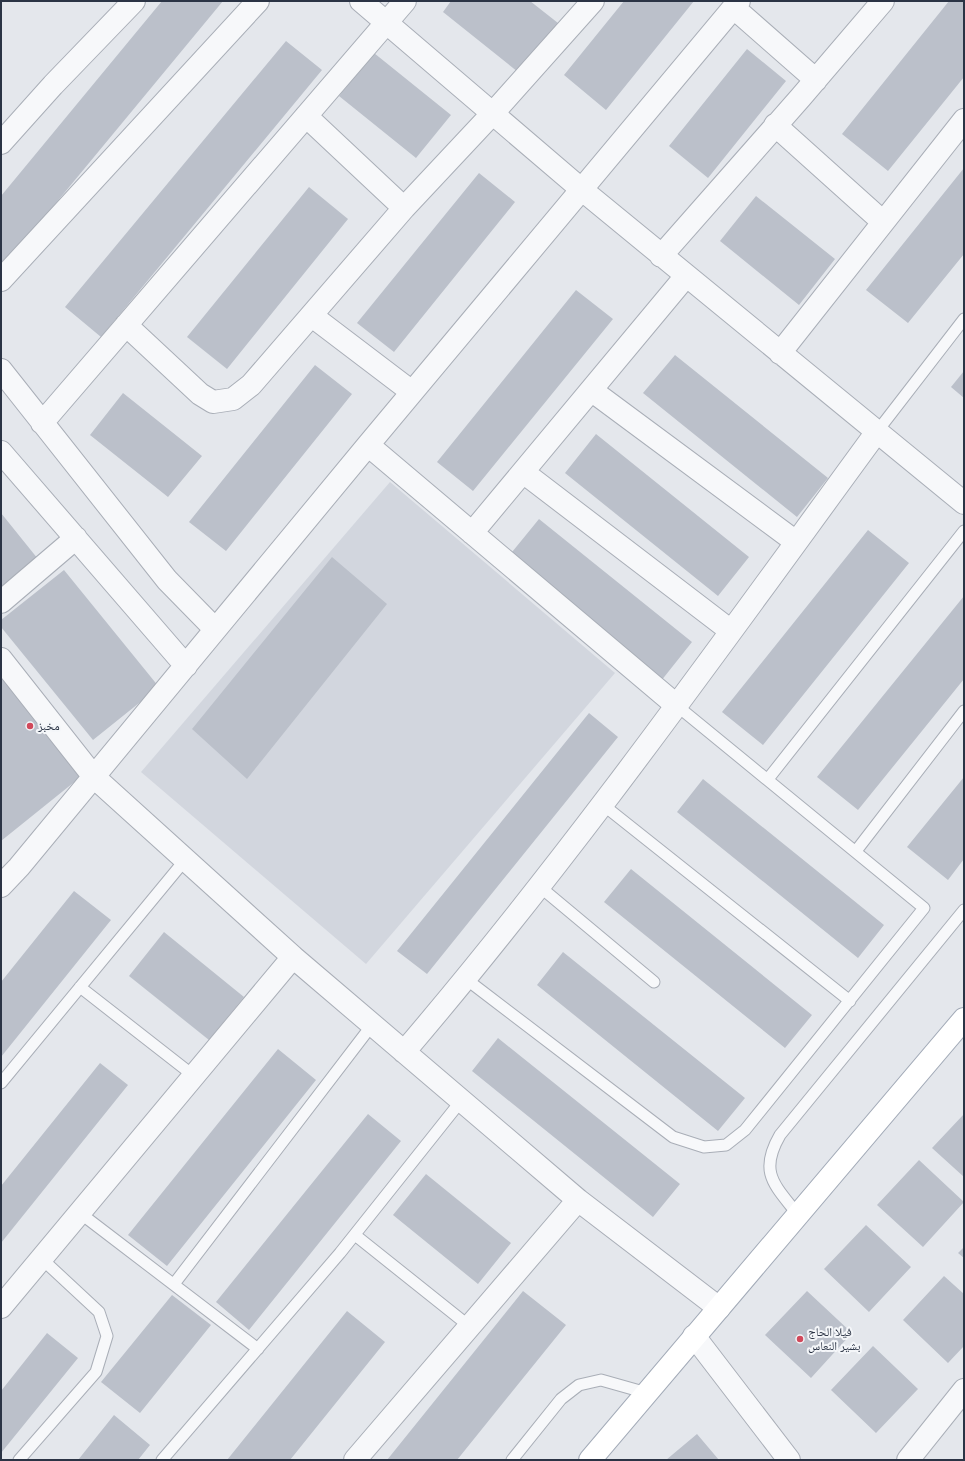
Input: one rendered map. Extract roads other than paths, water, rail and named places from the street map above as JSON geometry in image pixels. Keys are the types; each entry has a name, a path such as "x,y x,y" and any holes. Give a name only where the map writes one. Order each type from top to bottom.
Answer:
{"main road":[{"path":"598,1457 647,1393 694,1336 964,1019"}],"street":[{"path":"1,143 53,85 134,1"},
{"path":"1,280 258,1"},
{"path":"361,1 661,256 964,504"},
{"path":"42,423 405,1"},
{"path":"126,326 200,394 213,402 233,399 251,385 404,208 493,113 592,1"},
{"path":"661,256 816,80 883,1"},
{"path":"4,875 94,777 215,629 736,4 816,80"},
{"path":"306,116 404,208"},
{"path":"780,353 964,120"},
{"path":"775,125 883,222"},
{"path":"472,533 686,276"},
{"path":"312,316 412,392"},
{"path":"1,370 167,580 215,629"},
{"path":"591,390 796,542"},
{"path":"404,1052 466,979 602,804 876,433"},
{"path":"368,445 676,705"},
{"path":"1,452 186,666"},
{"path":"523,472 730,631"},
{"path":"1,602 76,538"},
{"path":"1,659 94,777 185,860 293,957 578,1200 719,1308"},
{"path":"1,1308 293,957"},
{"path":"355,1460 578,1200"},
{"path":"694,1336 789,1460"},
{"path":"908,1460 964,1390"}],"lane":[{"path":"876,433 964,319"},
{"path":"768,779 964,531"},
{"path":"466,979 673,1137 704,1147 726,1144 745,1130 924,908 676,705"},
{"path":"856,851 964,711"},
{"path":"602,804 850,1001"},
{"path":"1,1083 185,860"},
{"path":"539,886 654,982"},
{"path":"798,1215 772,1182 769,1170 770,1158 774,1146 780,1135 964,910"},
{"path":"80,988 194,1076"},
{"path":"174,1284 372,1025"},
{"path":"162,1460 355,1235 461,1101"},
{"path":"80,1213 258,1349"},
{"path":"355,1235 469,1326"},
{"path":"19,1460 96,1372 107,1336 98,1312 42,1259"},
{"path":"512,1460 561,1399 579,1385 602,1380 647,1393"}],"place":[{"name":"مخبز","path":"30,726"},
{"name":"فيلا الحاج بشير النعاس","path":"800,1339"}]}
